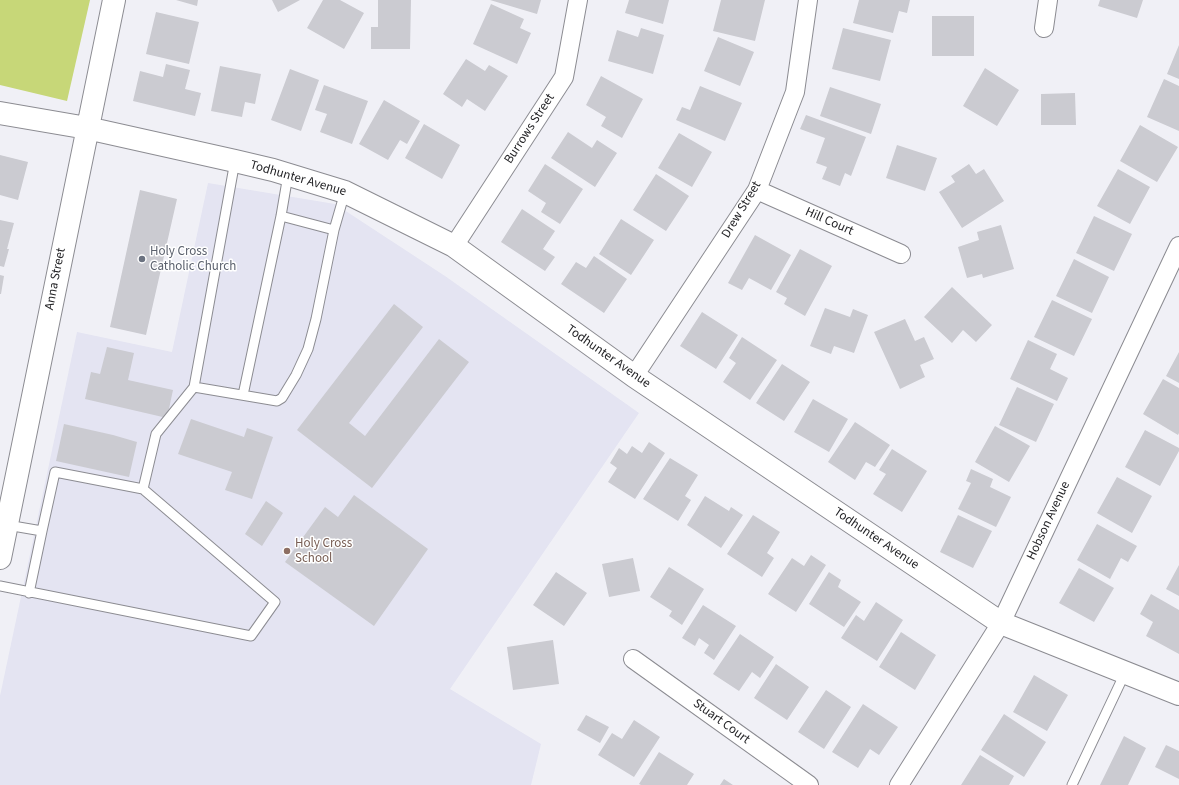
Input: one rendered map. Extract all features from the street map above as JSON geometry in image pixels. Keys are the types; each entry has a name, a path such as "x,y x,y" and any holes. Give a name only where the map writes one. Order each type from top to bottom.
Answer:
{"street":[{"name":"Anna Street","path":"0,558 114,0"},
{"name":"Burrows Street","path":"454,246 564,77 578,0"},
{"name":"Drew Street","path":"634,376 757,190 795,92 808,0"},
{"path":"1044,28 1048,0"},
{"name":"Todhunter Avenue","path":"0,113 87,128 235,161 288,174 346,192 454,246 634,376 1001,623 1179,694"},
{"name":"Hill Court","path":"757,190 901,254"},
{"name":"Hobson Avenue","path":"899,785 1001,623 1179,246"},
{"name":"Stuart Court","path":"633,659 809,785"}],"lane":[{"path":"143,489 156,434 194,387 235,161"},
{"path":"243,395 282,216 288,174"},
{"path":"194,387 277,401 282,398 296,375 308,349 334,230 346,192"},
{"path":"282,216 334,230"},
{"path":"0,586 29,593 251,636 275,602 143,489 55,472 29,593"},
{"path":"7,525 42,530"},
{"path":"1072,785 1125,672"}],"shaded area":[{"name":"Holy Cross School","path":"208,183 335,204 445,276 639,413 450,689 541,744 531,785 0,785 0,696 77,332 172,352"}],"green space":[{"path":"0,0 90,0 67,101 0,85"}],"building":[{"path":"176,0 198,0 197,6"},
{"path":"272,0 300,0 278,12"},
{"path":"323,0 340,0 364,13 344,49 307,28"},
{"path":"378,0 411,0 410,49 371,49 371,27 378,27"},
{"path":"490,0 541,0 537,14"},
{"path":"629,0 669,0 663,24 625,13"},
{"path":"721,0 765,0 755,41 713,31"},
{"path":"859,0 910,0 907,13 899,11 893,33 853,23"},
{"path":"1100,0 1143,0 1137,18 1098,6"},
{"path":"491,4 524,19 520,28 531,33 517,64 473,44"},
{"path":"156,12 199,22 189,64 146,54"},
{"path":"932,16 974,16 974,56 932,56"},
{"path":"641,28 664,35 653,74 608,61 617,30 638,37"},
{"path":"843,28 891,40 880,81 832,69"},
{"path":"718,37 754,52 740,86 704,71"},
{"path":"1179,45 1179,79 1167,74"},
{"path":"466,59 485,71 489,65 508,76 485,111 467,99 462,107 443,94"},
{"path":"166,64 190,70 185,89 201,93 195,116 133,101 140,71 163,77"},
{"path":"220,66 261,74 255,104 245,102 242,117 211,111"},
{"path":"985,68 1019,90 997,126 963,106"},
{"path":"290,69 319,80 301,131 271,120"},
{"path":"601,76 643,99 622,138 601,126 606,117 586,105"},
{"path":"1164,79 1179,86 1179,131 1147,117"},
{"path":"324,85 368,101 352,144 320,132 327,114 315,110"},
{"path":"700,86 742,103 725,141 676,120 682,107 690,110"},
{"path":"830,87 881,104 871,134 820,116"},
{"path":"1075,93 1076,125 1041,125 1041,94"},
{"path":"384,100 420,121 407,144 400,140 388,160 359,144"},
{"path":"806,115 866,137 851,176 845,173 840,186 822,179 827,167 816,163 825,138 800,129"},
{"path":"424,124 460,145 442,179 405,158"},
{"path":"1140,125 1178,147 1157,182 1120,161"},
{"path":"568,132 592,148 597,140 617,153 595,187 551,158"},
{"path":"679,133 712,152 692,187 658,168"},
{"path":"897,145 937,158 925,191 886,178"},
{"path":"0,155 28,162 18,200 0,195"},
{"path":"545,164 583,189 560,224 541,212 546,203 528,191"},
{"path":"969,164 976,174 984,169 1004,201 962,228 939,192 955,182 951,176"},
{"path":"1118,169 1150,187 1130,224 1097,206"},
{"path":"656,174 689,196 666,231 633,210"},
{"path":"140,190 177,199 146,335 110,327"},
{"path":"522,209 555,231 543,249 555,257 545,271 501,242"},
{"path":"1094,216 1132,234 1114,271 1076,253"},
{"path":"621,219 654,240 631,275 599,254"},
{"path":"0,220 14,223 4,267 0,266"},
{"path":"1001,225 1014,269 983,278 982,274 967,278 958,247 979,240 977,232"},
{"path":"755,235 791,255 771,290 749,278 742,290 728,283"},
{"path":"800,249 832,266 805,316 784,304 787,298 776,292"},
{"path":"594,256 627,279 604,313 561,284 576,262 586,268"},
{"path":"1074,259 1109,277 1092,313 1056,296"},
{"path":"0,275 4,276 1,294 0,294"},
{"path":"952,287 992,325 976,342 963,330 952,343 924,317"},
{"path":"1052,300 1092,319 1074,356 1034,337"},
{"path":"394,304 423,327 349,423 365,436 439,339 469,362 372,488 297,430"},
{"path":"825,308 850,317 853,309 868,315 854,353 834,346 831,354 810,346"},
{"path":"702,312 738,335 716,369 680,346"},
{"path":"905,319 915,341 924,337 934,359 920,365 925,377 900,389 874,332"},
{"path":"742,337 777,360 750,400 723,382 736,363 729,358"},
{"path":"1028,340 1057,354 1050,369 1068,378 1057,401 1010,379"},
{"path":"107,347 134,353 128,380 173,390 167,418 85,399 91,372 100,374"},
{"path":"1179,352 1179,383 1166,376"},
{"path":"782,364 810,382 784,421 756,403"},
{"path":"1163,379 1179,388 1178,435 1143,414"},
{"path":"1017,387 1054,404 1036,442 999,425"},
{"path":"813,399 848,419 829,452 794,432"},
{"path":"191,419 244,437 247,428 273,437 252,499 225,490 232,472 178,454"},
{"path":"855,422 890,445 875,467 866,462 855,480 828,462"},
{"path":"64,424 137,442 129,477 56,461"},
{"path":"995,426 1030,446 1009,482 975,462"},
{"path":"1145,430 1179,448 1179,451 1160,486 1125,467"},
{"path":"649,442 665,453 635,499 608,482 617,468 610,463 619,448 627,454 632,446 642,453"},
{"path":"892,449 927,471 902,512 873,494 886,474 879,470"},
{"path":"670,458 698,475 685,496 691,500 678,521 643,499"},
{"path":"971,469 993,479 990,487 1011,497 996,527 958,509 971,483 966,481"},
{"path":"1117,477 1152,496 1132,533 1097,513"},
{"path":"354,495 428,549 374,626 285,562 325,507 338,517"},
{"path":"705,496 729,511 731,507 743,515 721,548 687,525"},
{"path":"266,501 283,513 262,546 245,534"},
{"path":"753,515 780,532 767,553 774,558 762,577 727,554"},
{"path":"958,515 992,531 973,568 940,552"},
{"path":"1097,524 1137,546 1128,562 1121,558 1110,579 1077,560"},
{"path":"811,555 826,565 796,612 768,594 792,558 804,566"},
{"path":"633,558 640,591 609,597 602,564"},
{"path":"1179,565 1179,596 1166,589"},
{"path":"669,567 704,589 682,625 669,616 672,611 650,597"},
{"path":"1079,568 1114,588 1094,622 1059,603"},
{"path":"556,572 587,593 564,626 533,605"},
{"path":"829,572 841,580 838,587 861,602 844,627 809,604"},
{"path":"1151,594 1179,610 1179,654 1146,636 1153,622 1140,614"},
{"path":"876,602 903,620 877,661 841,638 856,615 864,621"},
{"path":"703,605 736,626 714,660 704,653 709,645 699,638 695,646 682,638"},
{"path":"901,632 936,655 915,690 879,667"},
{"path":"740,634 774,657 760,678 752,672 739,691 713,674"},
{"path":"553,640 559,684 513,690 507,647"},
{"path":"776,664 809,687 787,720 754,698"},
{"path":"1034,675 1068,695 1047,731 1013,712"},
{"path":"826,690 851,707 824,749 798,732"},
{"path":"863,704 898,727 879,755 870,749 858,768 832,752"},
{"path":"1004,714 1046,742 1024,777 981,750"},
{"path":"586,715 609,727 600,743 577,730"},
{"path":"634,720 660,737 634,777 598,755 612,733 622,739"},
{"path":"1124,736 1146,748 1128,785 1100,785"},
{"path":"1166,745 1179,751 1179,779 1155,767"},
{"path":"659,752 694,774 687,785 639,784"},
{"path":"980,755 1014,776 1009,785 961,785"},
{"path":"724,779 733,785 720,785"}],"place":[{"name":"Holy Cross Catholic Church","path":"142,259"},
{"name":"Holy Cross School","path":"287,551"}]}
